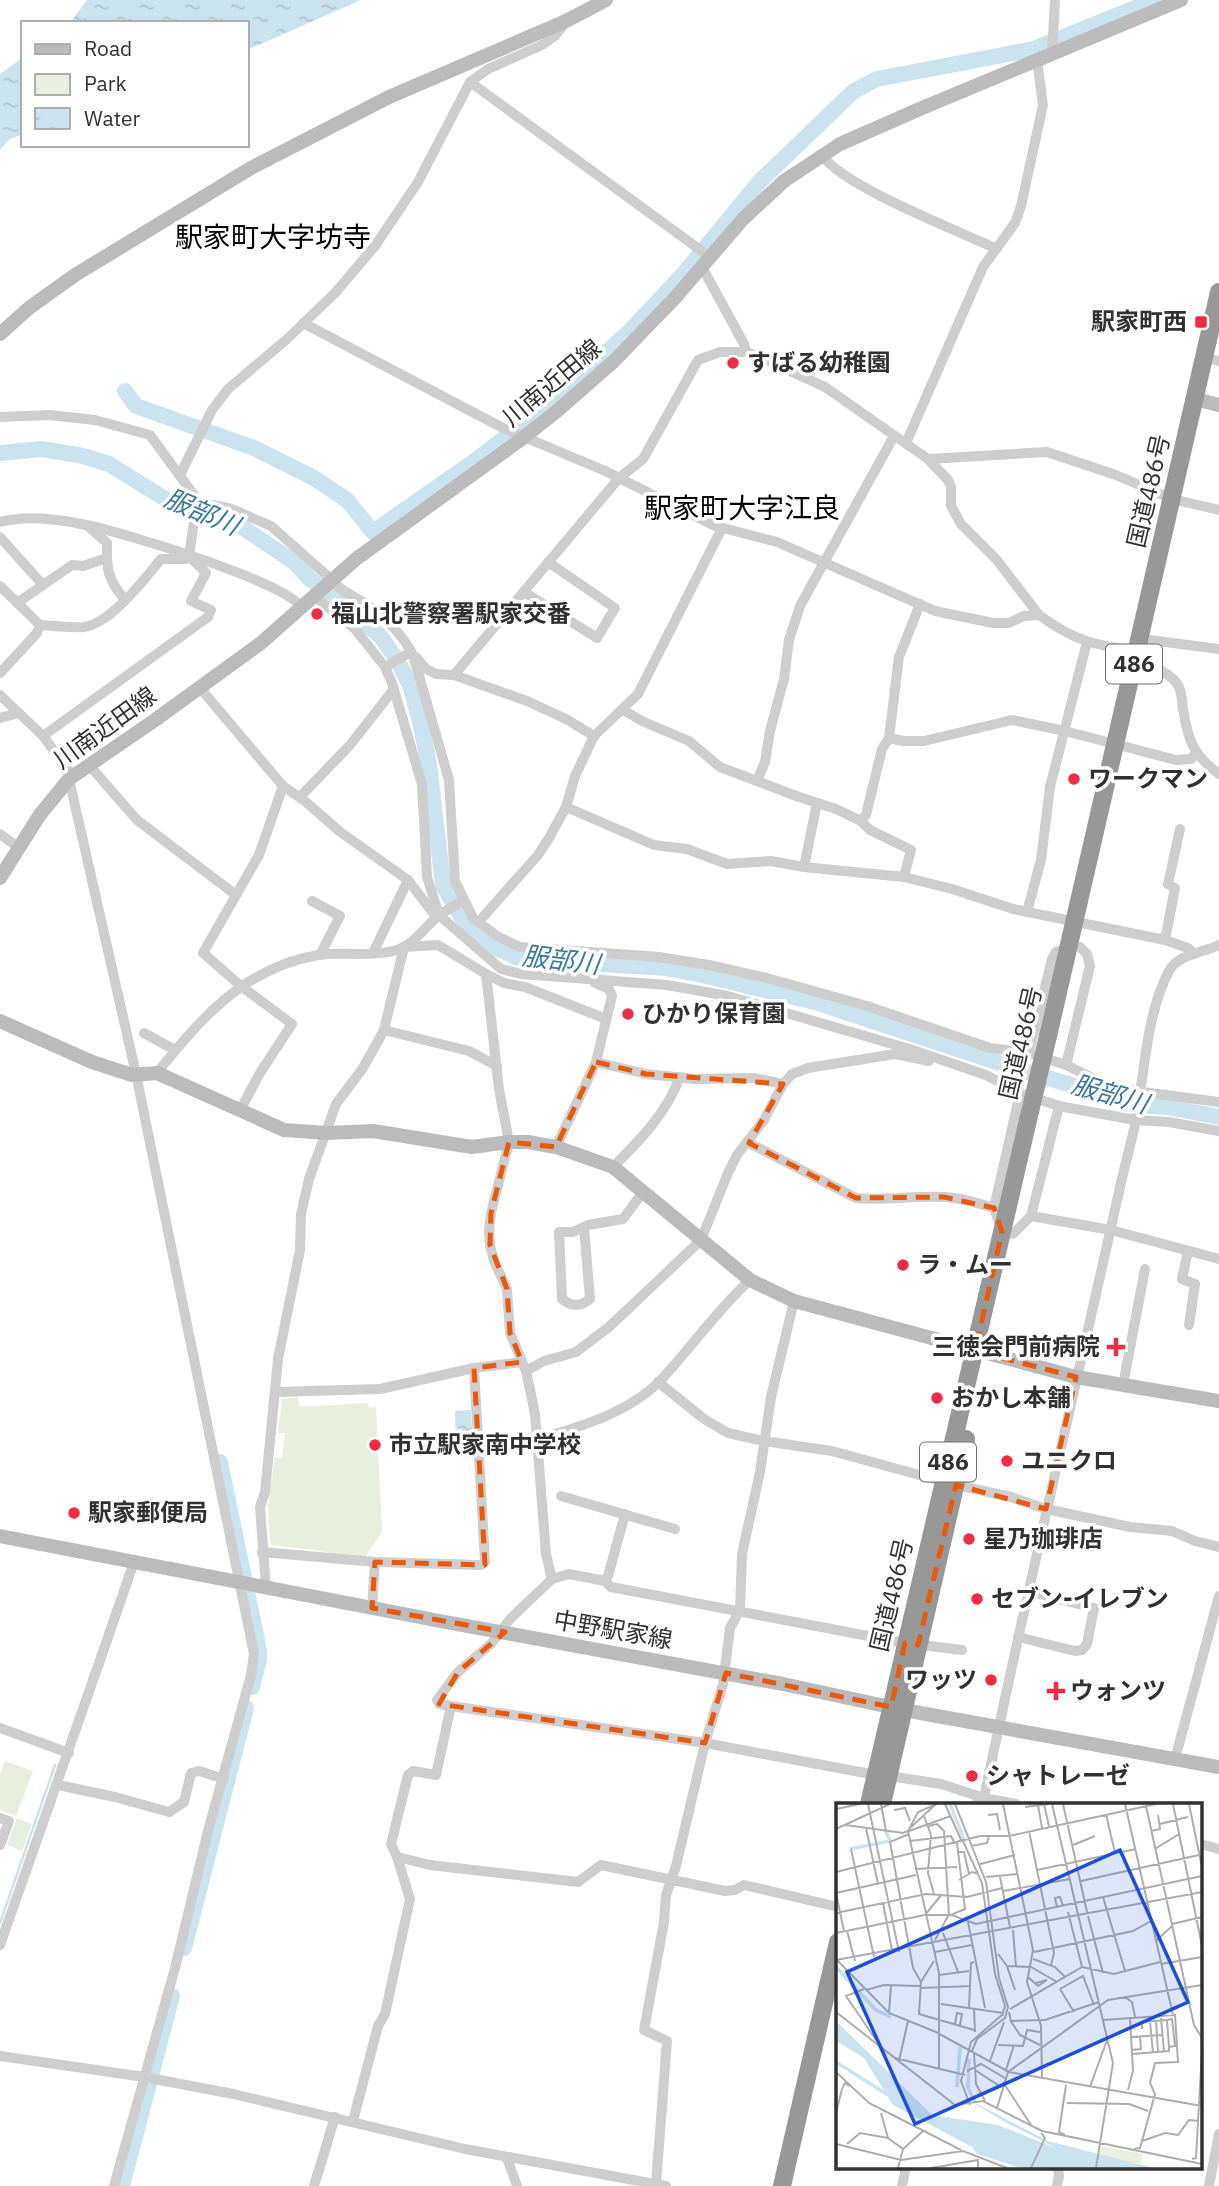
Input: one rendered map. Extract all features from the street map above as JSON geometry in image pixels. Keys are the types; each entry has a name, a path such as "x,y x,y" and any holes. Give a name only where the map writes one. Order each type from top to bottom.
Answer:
{"highway":[{"name":"国道486号","path":"1207,402 1219,292"},
{"name":"国道486号","path":"882,1803 883,1775 912,1644 1120,745 1144,652 1177,499 1207,402 1218,354"},
{"name":"国道486号","path":"869,1803 883,1775"},
{"path":"782,2186 836,1951"},
{"path":"794,2186 836,2002"}],"main road":[{"path":"0,334 29,308 75,275 251,168 389,97 566,21 606,0"},
{"name":"川南近田線","path":"0,878 39,816 69,779 261,643 330,582 523,438 613,362 743,219 784,181 840,144 922,107 1181,0"},
{"path":"0,1021 92,1062 132,1074 157,1073 285,1130 327,1133 373,1131 472,1147 509,1142 556,1147 613,1167 750,1280 794,1300 1076,1377 1219,1401"},
{"name":"中野駅家線","path":"0,1536 725,1673 898,1709 1219,1767"}],"street":[{"path":"1052,54 1055,0"},
{"path":"180,475 212,410 228,389 335,293 375,246 418,182 470,82 488,69 541,45 555,36 566,21"},
{"path":"905,443 983,267 1015,223 1021,206 1043,105 1037,61"},
{"path":"470,82 706,262 746,352"},
{"path":"822,155 828,163 871,191 997,249"},
{"path":"303,323 523,438 619,478 722,528 777,542 935,611 993,624 1039,615"},
{"path":"454,675 619,478 643,458 698,360 720,352 746,352 825,387 928,459 948,480 951,487 951,506 961,524 996,559 1039,615 1063,633 1087,642 1144,652 1219,649"},
{"path":"0,417 49,415 95,420 150,435 199,503 232,509 271,526 330,582 381,615 404,639 411,654 449,780 455,881 473,918 497,936 520,947 616,953 709,965 867,1006 990,1048 1029,1053 1066,1065 1113,1088 1219,1102"},
{"path":"757,781 765,762 769,731 784,679 789,640 800,606 894,436"},
{"path":"928,459 1047,452 1177,499 1219,510"},
{"path":"189,558 192,528 199,503"},
{"path":"0,522 30,519 87,525 273,587 299,602 302,608"},
{"path":"87,525 107,543 111,583 125,600"},
{"path":"483,916 538,855 566,807 575,776 594,736 638,694 722,528"},
{"path":"0,537 42,584"},
{"path":"17,603 72,565 83,566 107,558"},
{"path":"0,586 40,625 86,627 106,616 125,600 162,559 189,558 206,573 191,601 211,610 208,617 43,736"},
{"path":"524,592 597,638 614,608 548,562"},
{"path":"316,596 355,629 387,666 422,785 427,877 441,914 501,969 521,974 667,985 728,996 948,1061 986,1075 1020,1093 1059,1106 1219,1131"},
{"path":"861,821 866,815 882,749 889,738 899,657 920,604"},
{"path":"0,673 37,633 40,625"},
{"path":"1027,912 1041,860 1050,788 1087,642"},
{"path":"1144,652 1180,687 1185,724 1196,753 1219,774"},
{"path":"387,666 411,654"},
{"path":"411,654 418,658 426,669 436,674 454,675 527,701 566,719 594,736"},
{"path":"200,688 283,786 339,831 408,880 433,913 441,914"},
{"path":"300,797 350,745 394,688"},
{"path":"0,695 43,736 70,772 69,779 136,1074 244,1583 254,1654 251,1675 209,1827 175,1968 114,2186"},
{"path":"623,710 689,741 720,767 836,808 861,821 870,830 911,850 904,877"},
{"path":"0,718 19,713"},
{"path":"889,738 925,741 1012,720 1176,760 1191,759 1196,753"},
{"path":"89,765 137,820 236,895"},
{"path":"240,1110 292,1024 203,953 258,855 283,786"},
{"path":"804,867 817,803"},
{"path":"566,807 654,845 687,849 727,864 771,861 904,877 1027,912 1165,940 1188,948 1194,954"},
{"path":"1165,940 1175,888 1168,884 1180,829"},
{"path":"0,834 19,848"},
{"path":"373,953 408,880"},
{"path":"312,901 340,916 320,955"},
{"path":"266,1588 260,1507 265,1492 284,1324 300,1250 301,1214 309,1179 337,1104 363,1068 384,1030 404,947 441,914 463,901"},
{"path":"463,901 483,916 497,936"},
{"path":"157,1073 207,1013 241,986 279,965 320,955 373,953 404,947 438,945 504,983 525,987 606,1018"},
{"path":"980,1801 1136,1120 1150,1030 1168,972 1174,963 1219,945"},
{"path":"1029,1053 1052,960 1056,952 1074,948 1087,954 1090,966 1066,1065"},
{"path":"486,975 509,1142 489,1230 494,1261 507,1289 510,1333 524,1367 538,1439 546,1554 552,1579"},
{"path":"556,1147 596,1062 611,996 610,989 584,979"},
{"path":"384,1030 469,1051 497,1066"},
{"path":"144,1033 175,1050"},
{"path":"275,1392 380,1389 474,1368 524,1367 576,1352 608,1327 701,1240 737,1155 748,1143 783,1084 792,1074 808,1068 895,1054 946,1064 948,1061"},
{"path":"596,1062 646,1074 754,1078 783,1084"},
{"path":"613,1167 641,1139 672,1099 680,1077"},
{"path":"1020,1093 994,1208 1007,1233 1031,1216 1059,1106"},
{"path":"748,1143 856,1198 873,1200 944,1197 994,1208"},
{"path":"584,1227 590,1299 582,1305 570,1306 562,1299 559,1232 573,1232 584,1227 623,1219 643,1192"},
{"path":"1031,1216 1111,1230 1219,1259"},
{"path":"1188,1251 1182,1279 1195,1284 1189,1325"},
{"path":"1123,1385 1145,1269"},
{"path":"538,1439 582,1427 631,1403 658,1382 724,1303 750,1280"},
{"path":"0,2056 144,2077 353,2121 507,2158 661,2185 667,2041 644,2030 671,1878 725,1673 730,1628 740,1610 742,1554 771,1397 794,1300"},
{"path":"262,1552 375,1562 481,1565 485,1562 474,1368"},
{"path":"658,1382 704,1419 728,1433 832,1451 1011,1497 1045,1509 1130,1527 1172,1531 1195,1541 1219,1546"},
{"path":"561,1496 675,1529"},
{"path":"605,1581 625,1514"},
{"path":"0,1945 58,1786 91,1682 134,1562"},
{"path":"372,1608 375,1562"},
{"path":"962,1650 912,1644 611,1587 605,1581 569,1574 552,1579 510,1619 501,1632 458,1672 437,1700 451,1706 705,1743 941,1784 980,1801 1004,1803"},
{"path":"1018,1637 1074,1651 1082,1650 1087,1644 1094,1608 1028,1591"},
{"path":"1175,1759 1219,1596"},
{"path":"353,2121 378,2026 385,2014 410,1899 391,1844 408,1775 413,1771 436,1775 451,1706"},
{"path":"0,1728 69,1753"},
{"path":"58,1786 115,1797 169,1812 184,1802 191,1773 200,1771 224,1779"},
{"path":"0,1818 9,1821 0,1845"},
{"path":"1202,1845 1219,1849"},
{"path":"397,1857 430,1866 578,1882 601,1865 725,1891 744,1885 836,1907"},
{"path":"314,2186 335,2117"},
{"path":"1209,2186 1216,2168 1218,2141"},
{"path":"507,2158 517,2186"},
{"path":"902,2186 906,2168"},
{"path":"1057,2186 1058,2168"}],"highlighted area":[{"path":"596,1062 646,1074 783,1084 749,1143 856,1198 944,1197 994,1208 1002,1232 975,1351 1076,1377 1046,1509 956,1485 918,1645 905,1643 891,1707 726,1673 705,1743 439,1704 458,1672 505,1632 372,1608 375,1562 485,1565 474,1368 522,1362 510,1333 507,1289 490,1245 491,1213 509,1142 556,1147"}],"green space":[{"path":"298,1397 300,1407 368,1403 369,1408 376,1407 382,1532 364,1559 329,1557 328,1552 272,1545 270,1542 268,1505 275,1457 282,1458 285,1433 278,1433 282,1399"},
{"path":"5,1761 33,1771 16,1816 0,1810 0,1774"},
{"path":"17,1818 32,1824 22,1851 7,1845"}],"water":[{"path":"87,0 361,0 248,50 248,21 71,21"},
{"path":"21,58 21,135 10,139 0,150 0,74"},
{"path":"471,1410 473,1444 456,1445 455,1411"}],"waterway":[{"path":"125,391 136,406 254,448 314,478 347,500 373,532 476,460 558,397 629,332 686,271 760,181 854,91 877,79 1034,49 1155,0"},
{"name":"服部川","path":"0,453 42,449 83,456 109,464 183,510 242,527 294,562 310,579 339,599 381,637 410,685 420,722 429,764 443,885 462,918 493,947 521,959 666,968 694,973 815,1002 1005,1065 1138,1105 1167,1107 1219,1117"},
{"path":"220,1462 259,1650 252,1687"},
{"path":"184,1948 246,1708"},
{"path":"0,1923 55,1765"},
{"path":"122,2186 172,1996"}],"place":[{"name":"駅家町西","path":"1201,322"},
{"name":"すばる幼稚園","path":"733,363"},
{"name":"福山北警察署駅家交番","path":"317,614"},
{"name":"ワークマン","path":"1074,779"},
{"name":"ひかり保育園","path":"628,1014"},
{"name":"ラ・ムー","path":"903,1265"},
{"name":"三徳会門前病院","path":"1116,1347"},
{"name":"おかし本舗","path":"937,1398"},
{"name":"市立駅家南中学校","path":"375,1445"},
{"name":"ユニクロ","path":"1007,1461"},
{"name":"駅家郵便局","path":"74,1513"},
{"name":"星乃珈琲店","path":"969,1539"},
{"name":"セブン-イレブン","path":"977,1599"},
{"name":"ワッツ","path":"991,1680"},
{"name":"ウォンツ","path":"1056,1691"},
{"name":"シャトレーゼ","path":"972,1776"}],"district":[{"name":"駅家町大字坊寺","path":"273,237"},
{"name":"駅家町大字江良","path":"742,508"}]}
